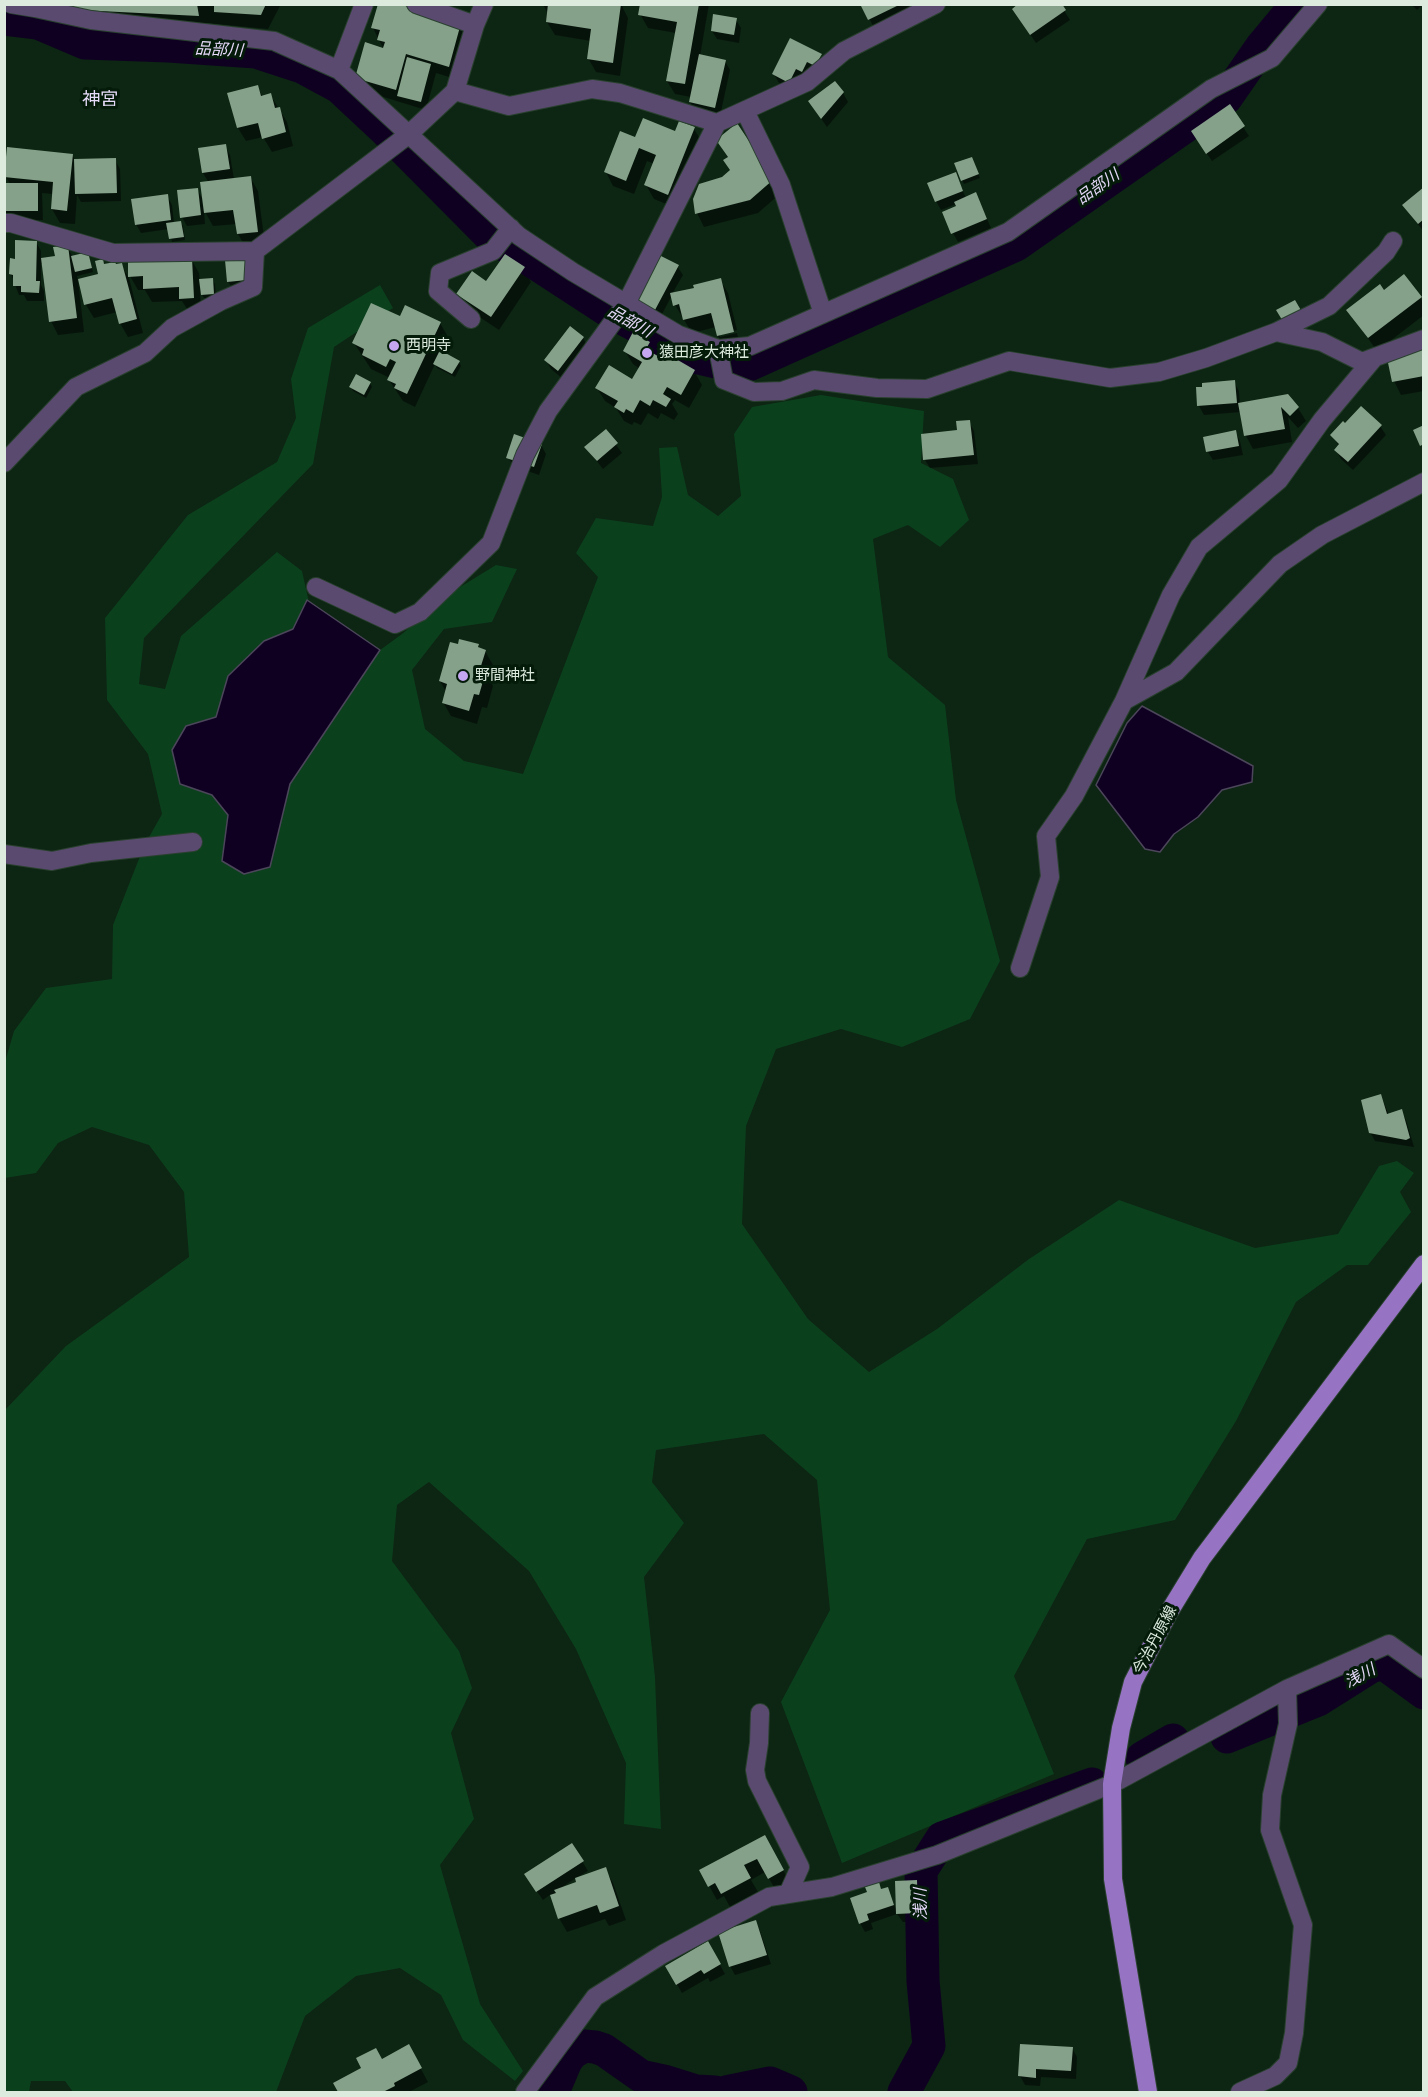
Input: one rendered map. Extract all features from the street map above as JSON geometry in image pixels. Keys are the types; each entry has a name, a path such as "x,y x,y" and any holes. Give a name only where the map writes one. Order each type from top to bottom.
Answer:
{"main road":[{"name":"今治丹原線","path":"1148,2092 1113,1879 1112,1784 1120,1728 1133,1682 1169,1612 1202,1558 1424,1264"}],"street":[{"path":"10,4 91,20 274,41 339,70 519,236 564,266 679,335 718,349 750,346 1008,232 1211,89 1272,58 1318,4"},
{"path":"339,70 364,4"},
{"path":"416,4 475,25"},
{"path":"4,223 11,223 113,253 255,251 408,135 455,91 475,25 484,4"},
{"path":"316,587 395,624 420,612 491,543 525,454 548,411 626,304 717,123 807,82 844,51 936,4"},
{"path":"455,91 509,106 592,89 620,93 717,123"},
{"path":"745,111 782,185 823,314"},
{"path":"471,319 438,291 440,273 493,251 511,228"},
{"path":"718,349 724,380 754,392 782,391 814,380 877,388 927,388 1009,361 1110,378 1159,372 1206,358 1276,332 1329,306 1386,252 1393,241"},
{"path":"4,463 76,387 145,353 172,328 221,301 253,287 255,251"},
{"path":"1276,332 1322,342 1362,362 1424,339"},
{"path":"1020,968 1050,877 1046,836 1074,796 1124,701 1171,595 1199,547 1279,480 1322,420 1375,357"},
{"path":"1124,701 1176,672 1280,564 1322,535 1424,482"},
{"path":"4,854 52,861 92,853 193,842"},
{"path":"525,2092 595,1997 663,1954 770,1897 832,1887 937,1855 1112,1784 1287,1689 1389,1644 1424,1669"},
{"path":"1240,2092 1275,2076 1288,2063 1294,2033 1303,1925 1270,1830 1272,1795 1288,1724 1287,1689"},
{"path":"760,1713 755,1770 757,1781 800,1867 788,1894"}],"green space":[{"path":"380,285 393,308 334,347 313,464 144,638 139,684 165,689 181,636 277,552 302,571 314,625 339,680 402,634 452,592 496,565 517,569 492,622 444,629 412,670 425,729 464,761 523,774 598,577 576,553 596,518 653,526 662,497 659,448 677,447 688,495 718,516 741,496 734,434 752,407 821,395 924,411 921,463 953,479 969,520 940,547 908,525 873,539 888,657 945,705 956,800 1000,961 970,1019 902,1047 841,1029 776,1049 746,1126 742,1224 808,1319 869,1372 937,1329 1029,1259 1119,1200 1255,1248 1338,1234 1379,1166 1397,1161 1414,1173 1400,1192 1411,1212 1368,1265 1347,1265 1296,1302 1236,1421 1175,1520 1087,1539 1014,1676 1054,1774 842,1863 781,1702 830,1610 817,1480 764,1434 656,1450 652,1482 684,1523 644,1577 655,1677 661,1829 624,1824 626,1763 576,1649 529,1571 429,1482 397,1505 392,1561 459,1651 472,1688 451,1733 474,1819 440,1865 480,2004 523,2071 515,2081 463,2040 441,1995 400,1968 356,1976 305,2016 276,2092 73,2092 65,2081 31,2081 29,2092 5,2092 4,1411 66,1346 189,1257 184,1192 149,1145 92,1127 58,1143 36,1173 5,1178 5,1062 14,1031 46,988 112,979 113,925 144,846 162,814 148,754 107,700 105,618 188,515 277,462 296,418 291,379 308,328"}],"shaded area":[{"path":"307,600 380,650 290,784 270,867 244,874 222,861 228,815 212,795 180,784 172,750 186,726 216,717 228,676 264,641 293,629"},
{"path":"1142,706 1253,766 1252,782 1222,790 1198,817 1174,834 1160,852 1145,849 1096,785 1127,723"}],"building":[{"path":"40,4 197,4 199,16 40,8"},
{"path":"214,4 266,4 261,15 214,12"},
{"path":"378,4 399,4 461,23 449,67 406,54 396,90 355,78 365,42 383,48 385,42 377,40 380,30 371,28"},
{"path":"548,4 621,4 613,63 587,59 591,29 546,22"},
{"path":"640,4 699,4 685,84 666,81 677,22 638,15"},
{"path":"860,4 901,4 868,20"},
{"path":"1018,4 1062,4 1066,10 1030,35 1012,9"},
{"path":"713,14 737,18 734,35 711,31"},
{"path":"790,38 822,54 815,66 807,62 802,72 796,69 789,83 772,74"},
{"path":"699,54 726,60 715,108 689,102"},
{"path":"407,57 431,64 421,102 397,96"},
{"path":"835,81 844,92 821,119 808,101"},
{"path":"258,85 261,96 271,93 275,108 280,107 286,132 262,139 258,123 237,128 227,93"},
{"path":"1230,104 1245,126 1206,154 1191,131"},
{"path":"643,118 675,131 679,121 695,127 668,195 644,185 656,155 639,148 626,181 604,172 620,131 635,137"},
{"path":"737,123 774,179 750,200 695,214 693,199 699,184 722,177 730,170 723,160 728,157 716,140"},
{"path":"226,144 230,169 202,173 198,148"},
{"path":"7,147 73,154 67,211 51,209 53,182 4,177"},
{"path":"972,157 979,174 961,181 954,163"},
{"path":"116,158 117,193 75,194 74,159"},
{"path":"956,172 963,191 935,202 927,183"},
{"path":"251,176 258,232 237,234 233,210 204,213 200,182"},
{"path":"4,183 38,183 38,211 4,211"},
{"path":"1424,187 1424,219 1418,224 1402,205"},
{"path":"198,188 201,215 180,218 177,190"},
{"path":"976,192 987,219 951,234 942,212 956,206 954,202"},
{"path":"168,194 171,220 135,225 131,199"},
{"path":"181,221 184,237 169,239 166,223"},
{"path":"15,240 37,241 36,281 40,281 39,293 21,292 21,286 13,286 13,275 9,274 10,258 15,259"},
{"path":"68,245 77,318 49,322 41,258 55,256 53,247"},
{"path":"88,252 92,268 75,272 71,256"},
{"path":"505,254 525,267 491,317 456,294 472,271 486,281"},
{"path":"659,255 679,265 655,310 636,300"},
{"path":"192,258 194,298 179,299 179,287 143,289 143,276 128,277 128,260"},
{"path":"103,259 104,264 122,263 137,319 119,324 112,298 84,305 78,279 98,274 95,261"},
{"path":"245,259 247,280 227,282 225,260"},
{"path":"1404,274 1422,297 1368,338 1346,310 1380,284 1384,290"},
{"path":"213,278 214,294 201,295 199,279"},
{"path":"721,278 734,332 717,336 711,313 683,320 679,304 673,306 670,293 694,288 693,285"},
{"path":"1295,300 1302,312 1284,323 1276,310"},
{"name":"西明寺","path":"371,303 400,316 405,305 441,322 407,394 394,388 396,384 387,380 396,362 390,359 386,367 362,355 364,349 352,343"},
{"path":"570,326 584,337 558,371 544,360"},
{"path":"633,332 650,342 646,349 661,358 664,352 695,370 681,395 667,387 663,394 671,399 666,407 653,400 650,406 640,400 633,413 626,409 624,413 614,407 618,401 595,388 609,365 632,379 642,362 623,351"},
{"path":"1424,346 1424,376 1392,382 1387,358 1410,354 1408,349"},
{"path":"440,350 460,361 452,374 433,364"},
{"path":"356,374 371,382 364,395 349,387"},
{"path":"1235,380 1237,403 1197,406 1196,387 1202,387 1202,383"},
{"path":"1288,394 1299,407 1290,416 1281,407 1285,429 1244,436 1238,403"},
{"path":"1361,406 1382,425 1348,462 1334,450 1339,444 1330,435"},
{"path":"970,420 974,455 923,460 921,434 957,430 956,421"},
{"path":"1424,425 1424,444 1420,446 1413,430"},
{"path":"606,429 618,443 597,461 584,447"},
{"path":"1236,430 1239,446 1206,452 1203,437"},
{"path":"514,434 542,444 534,467 506,458"},
{"name":"野間神社","path":"459,639 479,644 478,647 486,650 480,669 486,671 479,695 474,694 469,711 442,703 447,684 439,681 450,642 458,644"},
{"path":"1381,1094 1387,1114 1402,1109 1410,1138 1406,1140 1369,1133 1361,1100"},
{"path":"765,1835 784,1870 768,1879 757,1859 744,1865 751,1878 721,1894 715,1883 708,1887 699,1870"},
{"path":"572,1843 584,1861 536,1892 524,1874"},
{"path":"606,1867 619,1906 600,1913 597,1905 558,1919 550,1895 556,1893 554,1890 576,1882 575,1878"},
{"path":"917,1880 918,1913 896,1914 895,1881"},
{"path":"879,1882 881,1889 888,1887 894,1905 867,1914 869,1920 859,1924 850,1898 867,1892 865,1887"},
{"path":"756,1920 767,1955 729,1967 718,1932"},
{"path":"708,1941 721,1964 704,1974 701,1970 676,1985 665,1966"},
{"path":"409,2044 422,2068 394,2083 395,2086 383,2092 338,2092 333,2083 361,2068 356,2058 376,2048 382,2059"},
{"path":"1020,2044 1073,2047 1071,2071 1036,2069 1036,2078 1018,2076"}],"waterway":[{"name":"品部川","path":"4,19 38,23 85,43 256,52 302,67 339,87 493,239 521,254 607,310 694,357 737,367 751,364 1016,245 1226,98 1262,46 1297,4"},
{"name":"浅川","path":"1227,1737 1318,1700 1372,1666 1384,1664 1424,1693"},
{"name":"浅川","path":"1142,1758 1173,1740"},
{"name":"浅川","path":"904,2092 929,2046 923,1981 921,1871 942,1838 1092,1784"},
{"name":"浅川","path":"553,2092 566,2061 572,2053 584,2046 604,2050 641,2076 696,2091 715,2092"},
{"name":"浅川","path":"726,2092 770,2083 791,2092"}],"place":[{"name":"西明寺","path":"394,346"},
{"name":"猿田彦大神社","path":"647,353"},
{"name":"野間神社","path":"463,676"}],"district":[{"name":"神宮","path":"100,100"}]}
